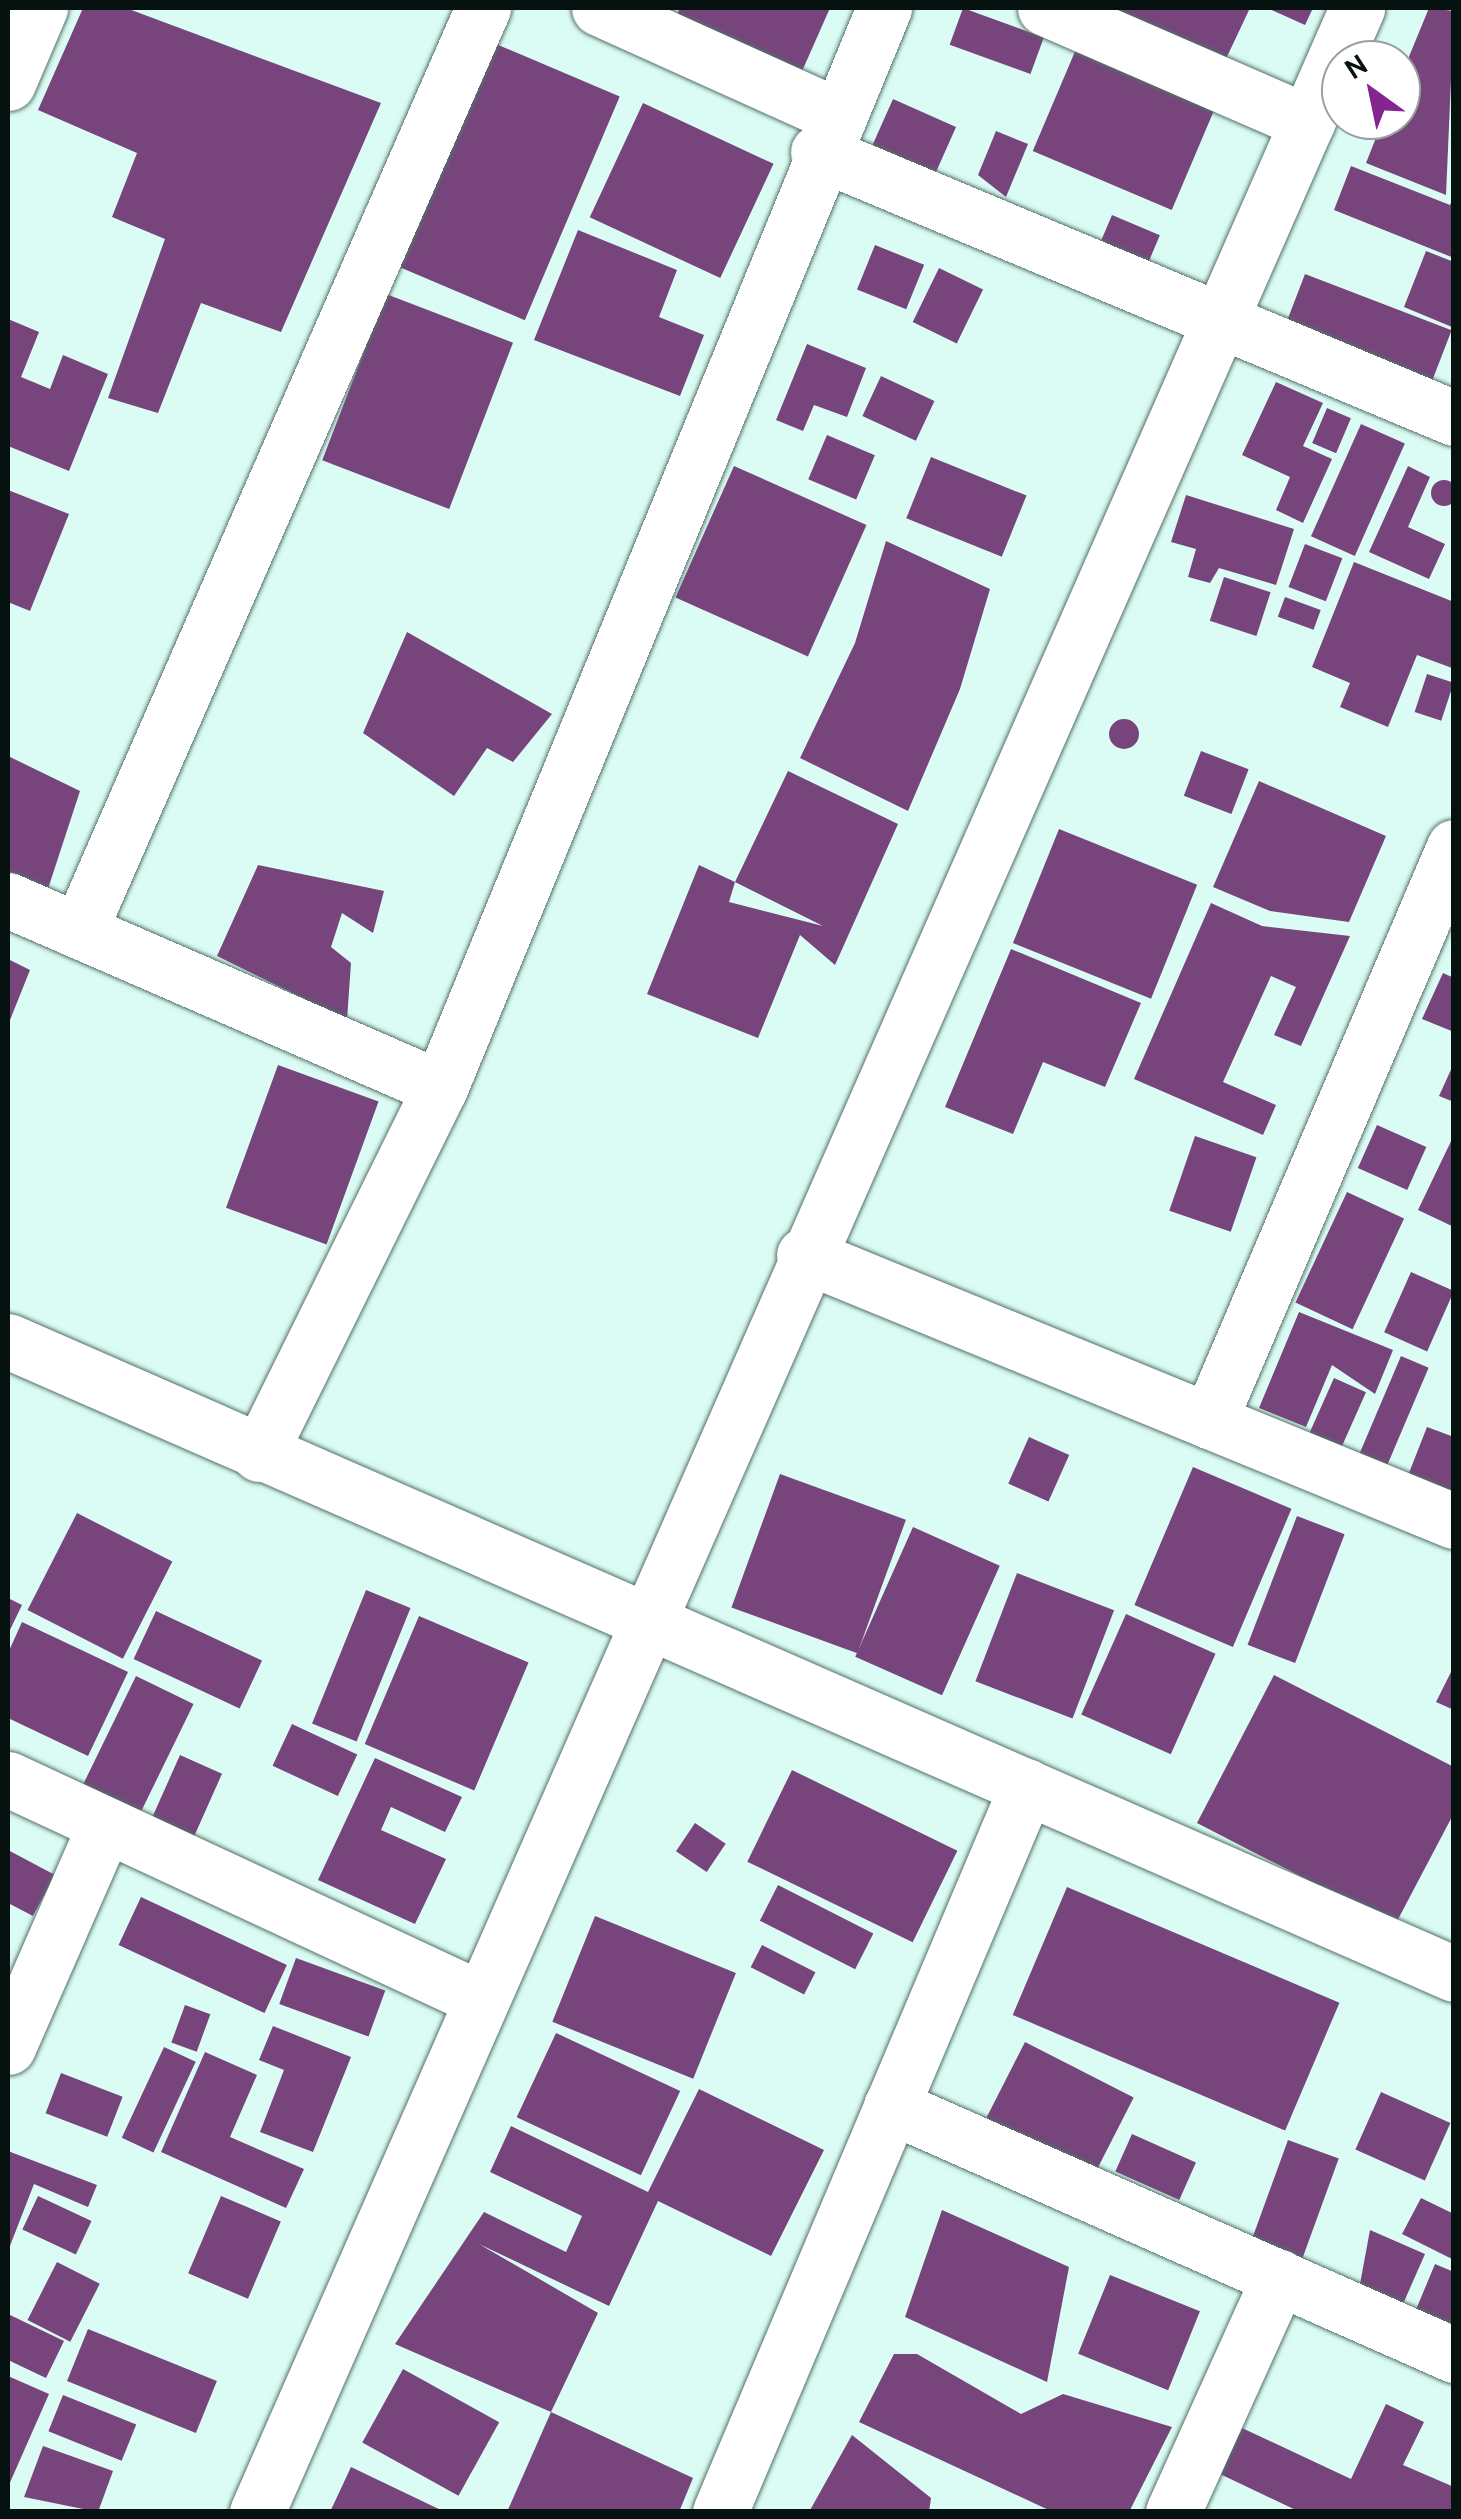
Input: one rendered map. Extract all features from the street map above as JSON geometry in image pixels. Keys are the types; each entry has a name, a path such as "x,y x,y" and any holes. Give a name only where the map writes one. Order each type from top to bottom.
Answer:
{"street":[{"path":"8,83 40,8"},
{"path":"79,930 484,8"},
{"path":"599,8 827,134 1218,324 1454,418"},
{"path":"259,1454 440,1088 827,134 884,8"},
{"path":"1045,8 1307,122"},
{"path":"257,2512 644,1617 1357,8"},
{"path":"1209,1421 1454,847"},
{"path":"8,900 440,1088"},
{"path":"804,1255 1454,1521"},
{"path":"8,1341 1454,1974"},
{"path":"8,1779 479,1998"},
{"path":"720,2512 1026,1786"},
{"path":"8,2047 105,1824"},
{"path":"891,2106 1454,2355"},
{"path":"1173,2512 1279,2277"}],"building":[{"path":"83,8 126,8 381,103 281,332 201,303 158,413 108,398 165,239 112,217 137,153 38,110"},
{"path":"680,8 830,8 799,78 673,24"},
{"path":"963,8 1044,37 1030,74 950,45"},
{"path":"1102,8 1250,8 1224,63"},
{"path":"1267,8 1313,8 1305,25"},
{"path":"1429,8 1454,11 1446,195 1366,163 1375,140 1421,140 1421,40 1416,40"},
{"path":"1082,35 1221,94 1172,210 1033,151"},
{"path":"489,41 620,96 525,320 394,265"},
{"path":"893,99 956,127 936,173 873,145"},
{"path":"643,103 774,164 720,278 590,217"},
{"path":"996,131 1028,144 1006,197 978,175"},
{"path":"1351,166 1450,205 1454,196 1454,258 1334,210"},
{"path":"1112,215 1160,235 1141,280 1093,259"},
{"path":"578,230 677,270 659,317 704,335 680,396 534,340"},
{"path":"875,245 924,265 906,309 857,290"},
{"path":"1426,251 1454,262 1452,327 1404,307"},
{"path":"939,268 983,289 957,343 913,322"},
{"path":"1305,274 1452,330 1433,380 1286,323"},
{"path":"386,294 513,343 449,509 322,460"},
{"path":"8,319 39,332 21,377 50,389 63,355 108,374 69,471 8,446"},
{"path":"807,344 866,368 847,417 814,405 803,431 776,420"},
{"path":"881,376 934,401 916,441 862,416"},
{"path":"1276,382 1323,403 1303,446 1332,459 1303,523 1276,510 1290,477 1242,455"},
{"path":"1327,408 1351,418 1336,453 1312,443"},
{"path":"1361,424 1405,444 1355,556 1311,536"},
{"path":"827,435 875,455 856,500 808,479"},
{"path":"931,457 1026,496 1002,557 906,518"},
{"path":"734,466 866,525 808,657 675,598"},
{"path":"1408,466 1430,477 1408,527 1445,544 1429,579 1369,552"},
{"path":"1444,480 1453,484 1457,493 1453,502 1444,506 1435,502 1431,493 1435,484"},
{"path":"8,490 69,514 30,611 8,602"},
{"path":"1186,495 1294,529 1276,585 1219,568 1210,583 1188,577 1196,549 1171,542"},
{"path":"886,541 990,589 960,689 908,811 800,758 855,643"},
{"path":"1305,544 1342,558 1326,601 1289,587"},
{"path":"1354,562 1454,602 1452,668 1417,655 1388,727 1340,707 1350,683 1312,667"},
{"path":"1224,577 1271,592 1256,636 1210,621"},
{"path":"1285,597 1321,610 1314,630 1278,617"},
{"path":"407,632 552,714 513,762 487,748 454,796 363,733"},
{"path":"1427,674 1454,683 1441,721 1415,712"},
{"path":"1124,719 1135,723 1139,734 1135,745 1124,749 1113,745 1109,734 1113,723"},
{"path":"1201,751 1249,769 1231,814 1184,796"},
{"path":"8,756 80,791 43,904 8,886"},
{"path":"788,771 898,824 835,965 800,935 758,1038 647,994 699,865 735,882","holes":["735,882 823,926 729,902"]},
{"path":"1259,781 1386,836 1349,922 1270,911 1213,887"},
{"path":"1059,829 1197,885 1151,999 1013,943"},
{"path":"258,865 384,891 373,933 342,913 331,947 351,963 347,1020 217,956"},
{"path":"1211,903 1262,926 1350,936 1301,1046 1274,1035 1296,987 1271,976 1223,1082 1276,1105 1263,1135 1134,1079"},
{"path":"1011,949 1141,1003 1105,1087 1043,1062 1013,1134 945,1107"},
{"path":"8,959 30,970 8,1025"},
{"path":"1443,973 1454,978 1454,1032 1422,1019"},
{"path":"1454,1063 1454,1102 1439,1096"},
{"path":"278,1065 379,1102 327,1244 226,1208"},
{"path":"1377,1125 1426,1147 1407,1190 1358,1168"},
{"path":"1454,1135 1454,1227 1418,1210"},
{"path":"1195,1136 1256,1157 1231,1232 1169,1211"},
{"path":"1347,1192 1404,1219 1353,1329 1295,1303"},
{"path":"1411,1272 1454,1291 1427,1351 1384,1332"},
{"path":"1299,1312 1393,1350 1375,1394 1332,1365 1306,1427 1259,1408"},
{"path":"1401,1356 1429,1368 1385,1471 1357,1459"},
{"path":"1334,1378 1366,1392 1340,1450 1308,1436"},
{"path":"1427,1427 1454,1437 1454,1496 1407,1478"},
{"path":"1029,1437 1069,1455 1048,1501 1008,1484"},
{"path":"1193,1467 1291,1509 1233,1647 1134,1605"},
{"path":"780,1474 906,1520 857,1653 731,1607"},
{"path":"77,1513 172,1562 123,1659 28,1610"},
{"path":"1297,1516 1345,1534 1295,1663 1248,1645"},
{"path":"913,1527 1000,1566 942,1695 855,1657"},
{"path":"1017,1573 1114,1610 1073,1719 975,1681"},
{"path":"366,1590 411,1608 357,1741 312,1724"},
{"path":"8,1598 22,1605 8,1634"},
{"path":"156,1611 262,1660 240,1708 134,1659"},
{"path":"1126,1614 1216,1654 1171,1754 1081,1714"},
{"path":"419,1616 529,1662 474,1790 365,1744"},
{"path":"22,1622 128,1672 88,1756 8,1718 8,1653"},
{"path":"1454,1666 1454,1710 1436,1702"},
{"path":"1274,1675 1454,1767 1454,1813 1395,1925 1197,1823"},
{"path":"136,1676 194,1704 140,1815 82,1787"},
{"path":"292,1724 357,1754 338,1796 273,1766"},
{"path":"180,1755 222,1774 192,1841 150,1823"},
{"path":"375,1758 462,1797 445,1832 391,1807 381,1830 446,1859 415,1924 318,1880"},
{"path":"792,1770 957,1851 913,1942 747,1862"},
{"path":"695,1823 726,1844 707,1872 676,1851"},
{"path":"8,1850 55,1875 33,1916 8,1903"},
{"path":"778,1885 873,1934 855,1969 760,1921"},
{"path":"1067,1887 1339,2003 1285,2131 1013,2015"},
{"path":"141,1897 287,1965 265,2013 119,1945"},
{"path":"595,1916 736,1973 693,2079 552,2022"},
{"path":"762,1945 815,1972 804,1995 751,1967"},
{"path":"296,1958 385,1990 369,2037 279,2004"},
{"path":"185,2005 210,2014 197,2052 171,2043"},
{"path":"273,2026 351,2057 313,2152 260,2132 284,2070 259,2060"},
{"path":"556,2033 680,2091 641,2175 517,2117"},
{"path":"1025,2042 1134,2097 1092,2179 983,2124"},
{"path":"164,2047 196,2062 153,2152 122,2138"},
{"path":"205,2052 257,2075 230,2137 304,2169 286,2208 161,2152"},
{"path":"61,2073 123,2097 107,2137 46,2113"},
{"path":"699,2089 824,2150 771,2256 658,2201 609,2306 479,2244 598,2313 551,2412 395,2344 484,2212 566,2252 582,2216 490,2172 511,2126 648,2192"},
{"path":"1381,2092 1450,2123 1425,2180 1355,2150"},
{"path":"1132,2134 1196,2162 1179,2200 1115,2171"},
{"path":"1288,2140 1339,2158 1301,2261 1251,2242"},
{"path":"8,2151 97,2185 88,2207 34,2184 8,2251"},
{"path":"38,2196 91,2221 76,2254 22,2230"},
{"path":"221,2196 281,2221 248,2299 188,2273"},
{"path":"1421,2198 1454,2214 1454,2260 1402,2234"},
{"path":"942,2210 1069,2267 1047,2382 905,2317"},
{"path":"1370,2230 1425,2254 1403,2304 1360,2284"},
{"path":"57,2262 100,2284 70,2342 27,2320"},
{"path":"1435,2264 1454,2272 1454,2328 1415,2312"},
{"path":"1110,2275 1200,2311 1168,2390 1078,2354"},
{"path":"8,2314 64,2341 46,2378 8,2360"},
{"path":"88,2329 217,2381 196,2433 67,2381"},
{"path":"894,2354 917,2354 1021,2414 1063,2394 1172,2427 1129,2512 1053,2512 859,2422"},
{"path":"403,2369 499,2422 458,2496 362,2442"},
{"path":"8,2376 49,2394 8,2487"},
{"path":"63,2395 136,2425 122,2461 48,2431"},
{"path":"1386,2404 1424,2422 1403,2465 1454,2487 1454,2512 1300,2512 1220,2474 1242,2428 1351,2479"},
{"path":"551,2412 693,2478 679,2512 507,2512"},
{"path":"852,2435 931,2498 929,2512 809,2512"},
{"path":"43,2446 113,2471 98,2512 24,2497"},
{"path":"351,2467 445,2512 330,2512"}]}
